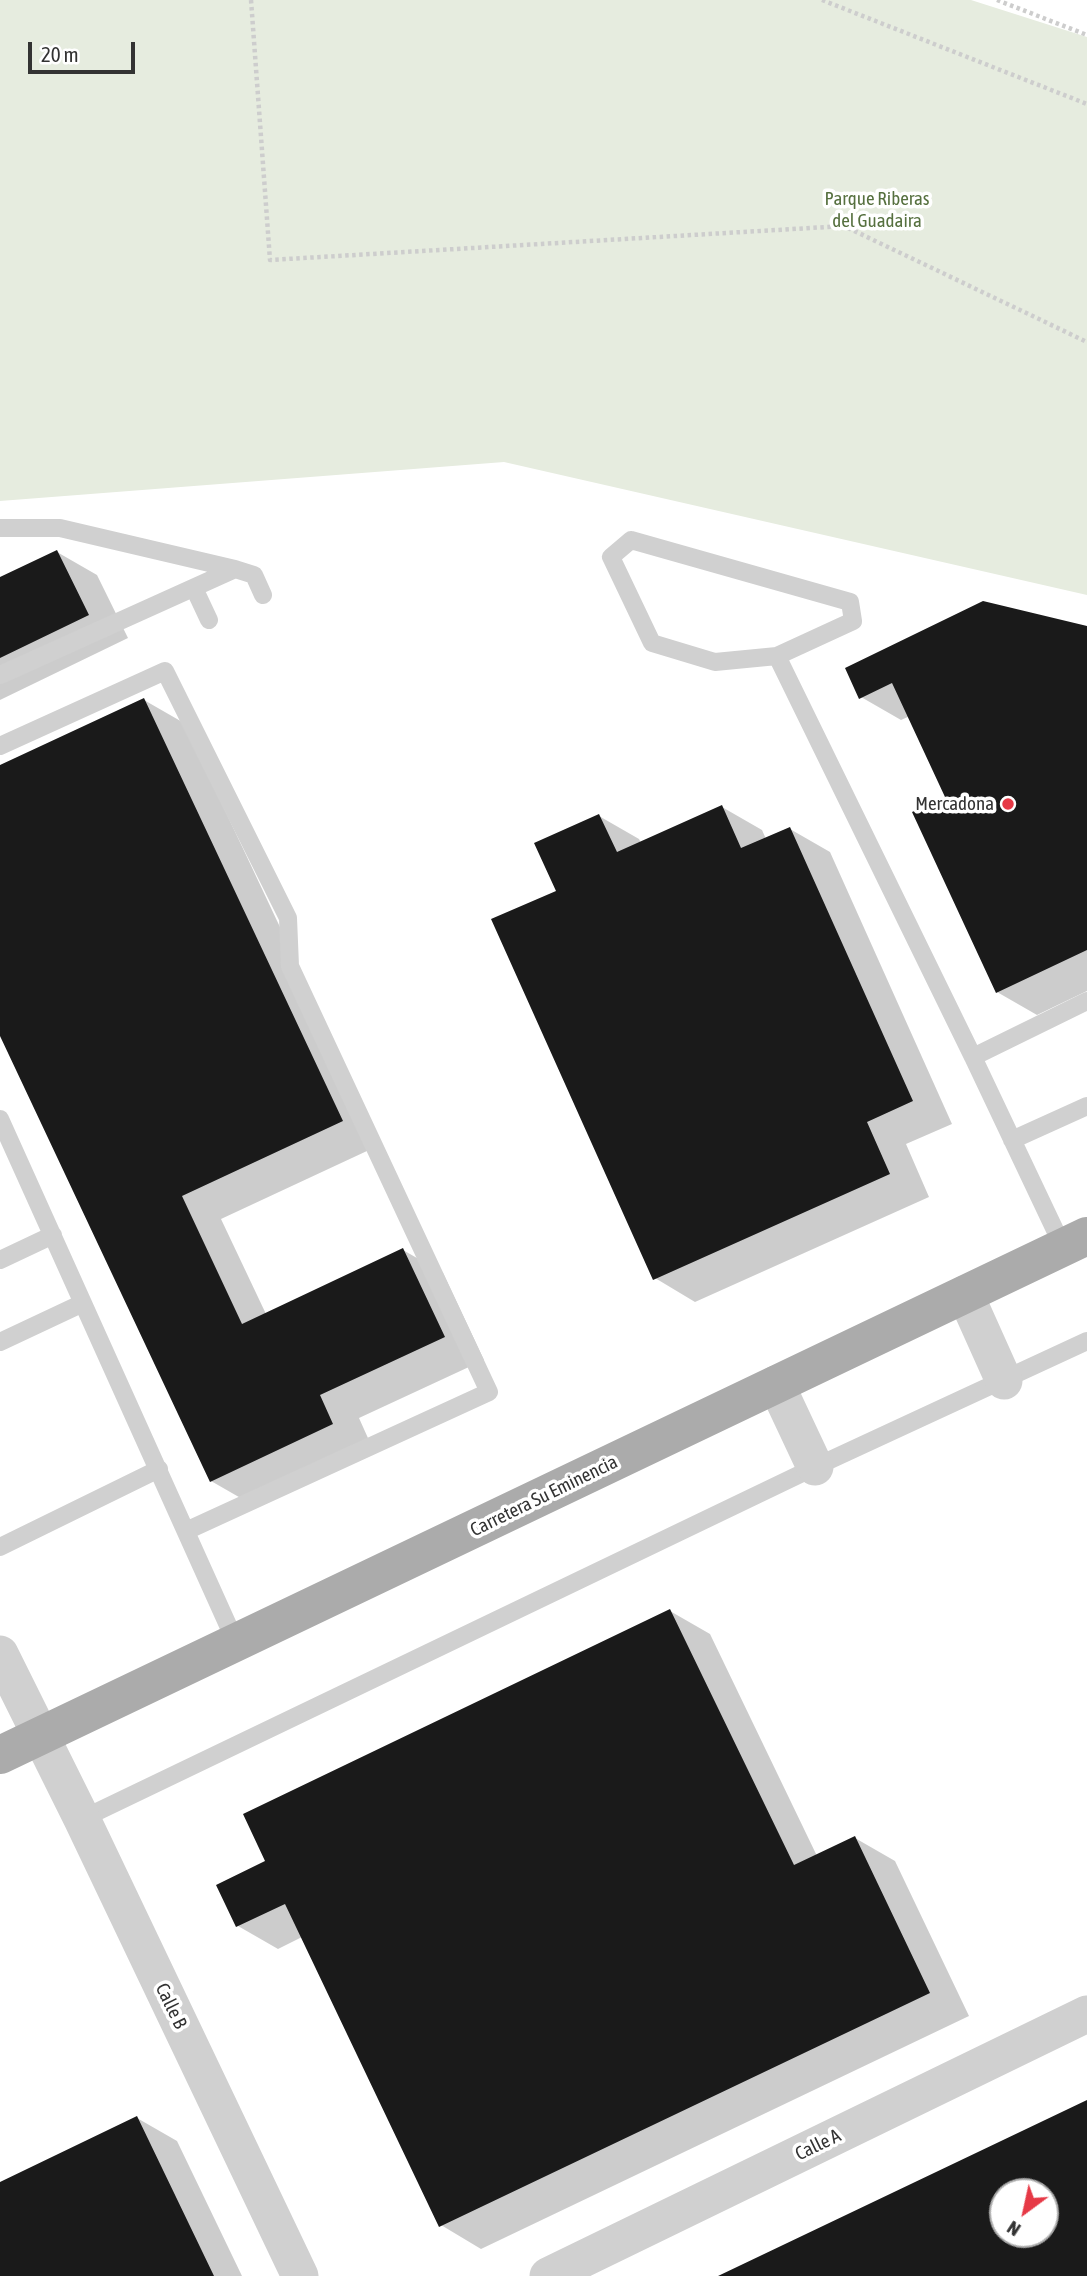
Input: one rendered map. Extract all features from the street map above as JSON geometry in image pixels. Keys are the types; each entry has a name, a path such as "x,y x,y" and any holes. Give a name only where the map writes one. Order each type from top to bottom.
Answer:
{"main road":[{"name":"Carretera Su Eminencia","path":"0,1755 1075,1241"}],"street":[{"path":"965,1294 1004,1381"},
{"path":"776,1384 815,1467"},
{"name":"Calle B","path":"0,1654 82,1819 300,2276"},
{"name":"Calle A","path":"548,2276 1087,2014"}],"lane":[{"path":"0,528 60,528 235,569 254,575 263,595"},
{"path":"631,540 850,602 853,621 777,656 715,662 652,643 611,557 631,540"},
{"path":"0,675 235,569"},
{"path":"194,587 209,620"},
{"path":"777,656 1012,1139 1075,1241"},
{"path":"0,746 165,671 288,918 290,966 489,1392 186,1531"},
{"path":"973,1056 1087,1001"},
{"path":"1012,1139 1087,1106"},
{"path":"0,1119 236,1643"},
{"path":"0,1259 53,1235"},
{"path":"0,1342 83,1303"},
{"path":"82,1819 815,1467 1087,1341"},
{"path":"2,1541 159,1469"}],"path":[{"path":"251,0 270,260 844,226 1087,342"},
{"path":"822,0 1087,104"},
{"path":"997,0 1087,35"}],"green space":[{"name":"Parque Riberas del Guadaira","path":"0,0 971,0 1087,37 1087,595 504,462 0,501"}],"building":[{"path":"57,550 89,615 0,658 0,577"},
{"name":"Mercadona","path":"983,601 1087,626 1087,950 996,993 912,812 945,797 892,683 859,699 845,668"},
{"path":"144,698 343,1121 182,1196 242,1324 403,1248 445,1337 320,1395 333,1424 210,1482 0,1036 0,765"},
{"path":"722,805 741,848 790,827 913,1101 867,1122 890,1174 653,1280 491,919 556,891 534,843 599,814 617,852"},
{"path":"670,1609 794,1865 855,1836 930,1993 439,2227 285,1904 236,1927 216,1885 265,1861 243,1814"},
{"path":"1087,2100 1087,2276 718,2276"},
{"path":"137,2116 214,2276 0,2276 0,2182"}],"place":[{"name":"Mercadona","path":"1008,804"}]}
